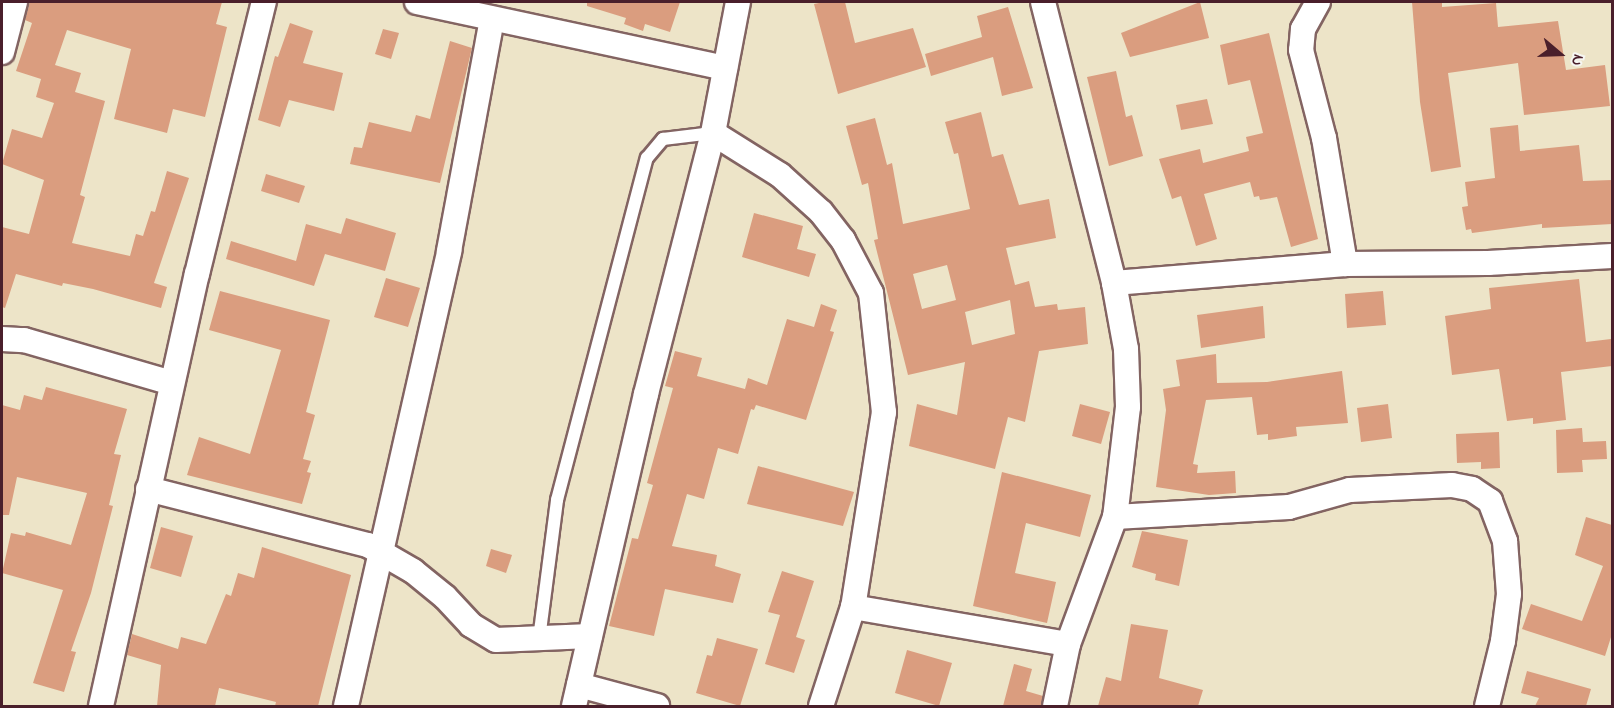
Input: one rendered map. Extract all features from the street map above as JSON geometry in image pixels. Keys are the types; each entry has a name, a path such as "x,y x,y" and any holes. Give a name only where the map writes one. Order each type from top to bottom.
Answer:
{"street":[{"path":"2,52 15,2"},
{"path":"101,706 172,383 264,2"},
{"path":"417,2 492,20 725,68"},
{"path":"657,706 576,696 646,394 713,134 738,2"},
{"path":"1043,2 1114,283 1126,349 1128,406 1115,517 1068,644 1055,706"},
{"path":"1318,2 1304,29 1301,50 1324,138 1345,264"},
{"path":"346,706 383,554 449,251 492,20"},
{"path":"713,134 780,175 821,212 843,240 871,293 884,412 853,607 821,706"},
{"path":"1114,283 1345,264 1488,263 1612,256"},
{"path":"2,339 24,340 172,383"},
{"path":"1115,517 1289,507 1362,489 1452,485 1472,489 1490,501 1506,541 1509,594 1503,641 1487,706"},
{"path":"148,489 368,545 413,571 446,597 471,626 496,640 590,636"},
{"path":"853,607 1068,644"}],"lane":[{"path":"539,639 557,500 647,158 663,139 713,134"}],"building":[{"path":"30,2 222,2 216,24 227,27 205,117 173,109 167,133 114,119 131,49 67,30 55,65 81,73 75,92 105,101 80,195 85,197 72,243 130,256 136,234 143,236 151,211 155,212 167,171 189,178 154,283 167,287 161,308 93,289 63,283 62,286 16,274 5,308 2,307 2,227 29,234 44,180 2,164 12,129 42,138 54,103 36,97 41,79 16,71 32,23 25,20"},
{"path":"587,2 680,2 670,32 645,24 643,31 624,24 626,18 587,6"},
{"path":"845,2 855,43 913,28 926,67 838,94 814,4"},
{"path":"1200,2 1209,38 1130,57 1121,33"},
{"path":"1412,2 1442,2 1442,7 1496,3 1498,27 1558,21 1566,70 1605,65 1610,106 1524,115 1518,63 1448,73 1461,167 1431,172 1420,102"},
{"path":"1008,7 1033,88 1002,96 993,57 931,76 925,54 982,37 977,16"},
{"path":"290,23 313,31 303,63 343,73 334,111 289,100 280,127 258,120 275,56 278,57"},
{"path":"383,29 399,33 391,59 375,54"},
{"path":"1269,33 1318,239 1291,247 1277,197 1260,200 1259,196 1254,197 1250,182 1204,194 1217,239 1196,246 1181,196 1172,199 1159,159 1200,149 1203,163 1249,151 1246,137 1263,133 1250,80 1228,85 1220,45"},
{"path":"450,41 472,48 440,183 350,164 354,147 362,148 369,122 411,132 416,115 430,119"},
{"path":"1116,71 1126,117 1132,115 1143,156 1109,166 1087,77"},
{"path":"1207,99 1213,124 1181,130 1176,105"},
{"path":"981,112 992,157 1003,154 1019,205 1049,199 1056,238 1006,248 1015,285 1029,281 1035,307 1057,304 1058,310 1085,307 1088,344 1039,351 1025,422 1008,417 995,469 909,446 917,404 957,415 965,362 908,375 874,240 878,239 868,183 862,185 846,126 875,118 887,165 892,163 903,224 970,209 958,153 954,154 945,122","holes":["947,265 956,300 922,309 913,274","1010,300 1015,334 972,345 965,312"]},
{"path":"1518,125 1520,151 1579,145 1583,181 1612,180 1612,224 1542,228 1542,224 1472,233 1471,229 1466,230 1462,207 1468,206 1465,182 1495,178 1490,128"},
{"path":"266,174 305,186 299,203 261,191"},
{"path":"754,213 803,226 797,249 816,254 809,277 742,257"},
{"path":"346,218 396,233 385,271 325,254 314,286 226,259 231,241 296,261 306,224 341,234"},
{"path":"386,278 420,288 408,327 374,317"},
{"path":"1579,279 1586,342 1611,339 1612,366 1561,372 1566,420 1533,424 1533,418 1507,421 1499,369 1452,375 1445,316 1491,309 1489,288"},
{"path":"220,291 330,320 306,412 315,415 303,459 311,461 307,472 311,473 302,504 187,475 199,437 250,454 281,350 209,330"},
{"path":"1383,291 1386,325 1347,328 1345,294"},
{"path":"821,304 837,310 830,331 834,332 806,420 756,405 754,410 751,409 738,454 718,448 704,499 687,494 672,546 717,555 715,566 741,574 733,603 665,589 654,636 609,626 632,538 638,539 653,485 647,483 673,388 665,386 675,351 702,358 697,376 745,389 748,378 767,385 787,319 814,327"},
{"path":"1263,306 1265,338 1201,348 1197,315"},
{"path":"1216,354 1217,383 1267,382 1342,371 1348,423 1296,427 1297,436 1268,440 1268,434 1257,435 1252,397 1206,400 1193,464 1198,465 1197,473 1235,471 1236,493 1209,495 1156,487 1166,410 1163,389 1180,386 1176,360"},
{"path":"46,387 127,409 114,454 121,455 109,505 113,506 91,593 71,651 76,652 64,692 33,683 63,590 2,573 11,533 25,536 26,532 71,545 87,493 17,477 9,515 2,515 2,405 20,410 24,395 42,400"},
{"path":"1080,404 1110,412 1101,444 1072,436"},
{"path":"1388,404 1392,438 1361,442 1357,408"},
{"path":"1582,428 1583,442 1606,441 1607,459 1582,460 1583,472 1557,473 1556,430"},
{"path":"1499,432 1500,468 1481,469 1481,462 1457,463 1456,434"},
{"path":"758,466 854,492 843,526 747,504"},
{"path":"1002,472 1091,495 1080,537 1026,523 1015,573 1056,582 1047,623 973,606"},
{"path":"1586,517 1612,525 1612,634 1605,656 1522,629 1531,604 1582,621 1603,566 1575,555"},
{"path":"161,527 193,536 181,577 150,568"},
{"path":"1142,531 1188,540 1179,586 1155,580 1156,574 1132,567"},
{"path":"262,547 351,575 318,706 275,706 276,702 219,688 215,706 157,706 161,665 127,655 132,634 178,649 181,637 206,644 226,594 231,596 238,573 254,578"},
{"path":"491,549 512,555 506,573 486,566"},
{"path":"782,571 814,581 796,637 805,640 794,673 765,664 780,615 768,612"},
{"path":"1131,624 1168,630 1159,678 1203,690 1198,706 1098,706 1106,677 1121,681"},
{"path":"717,638 758,649 740,706 696,693 707,655 712,656"},
{"path":"907,650 952,663 939,706 895,693"},
{"path":"1014,664 1032,669 1026,691 1043,696 1041,706 1003,706"},
{"path":"1527,671 1591,689 1586,706 1535,706 1539,698 1521,693"}]}
